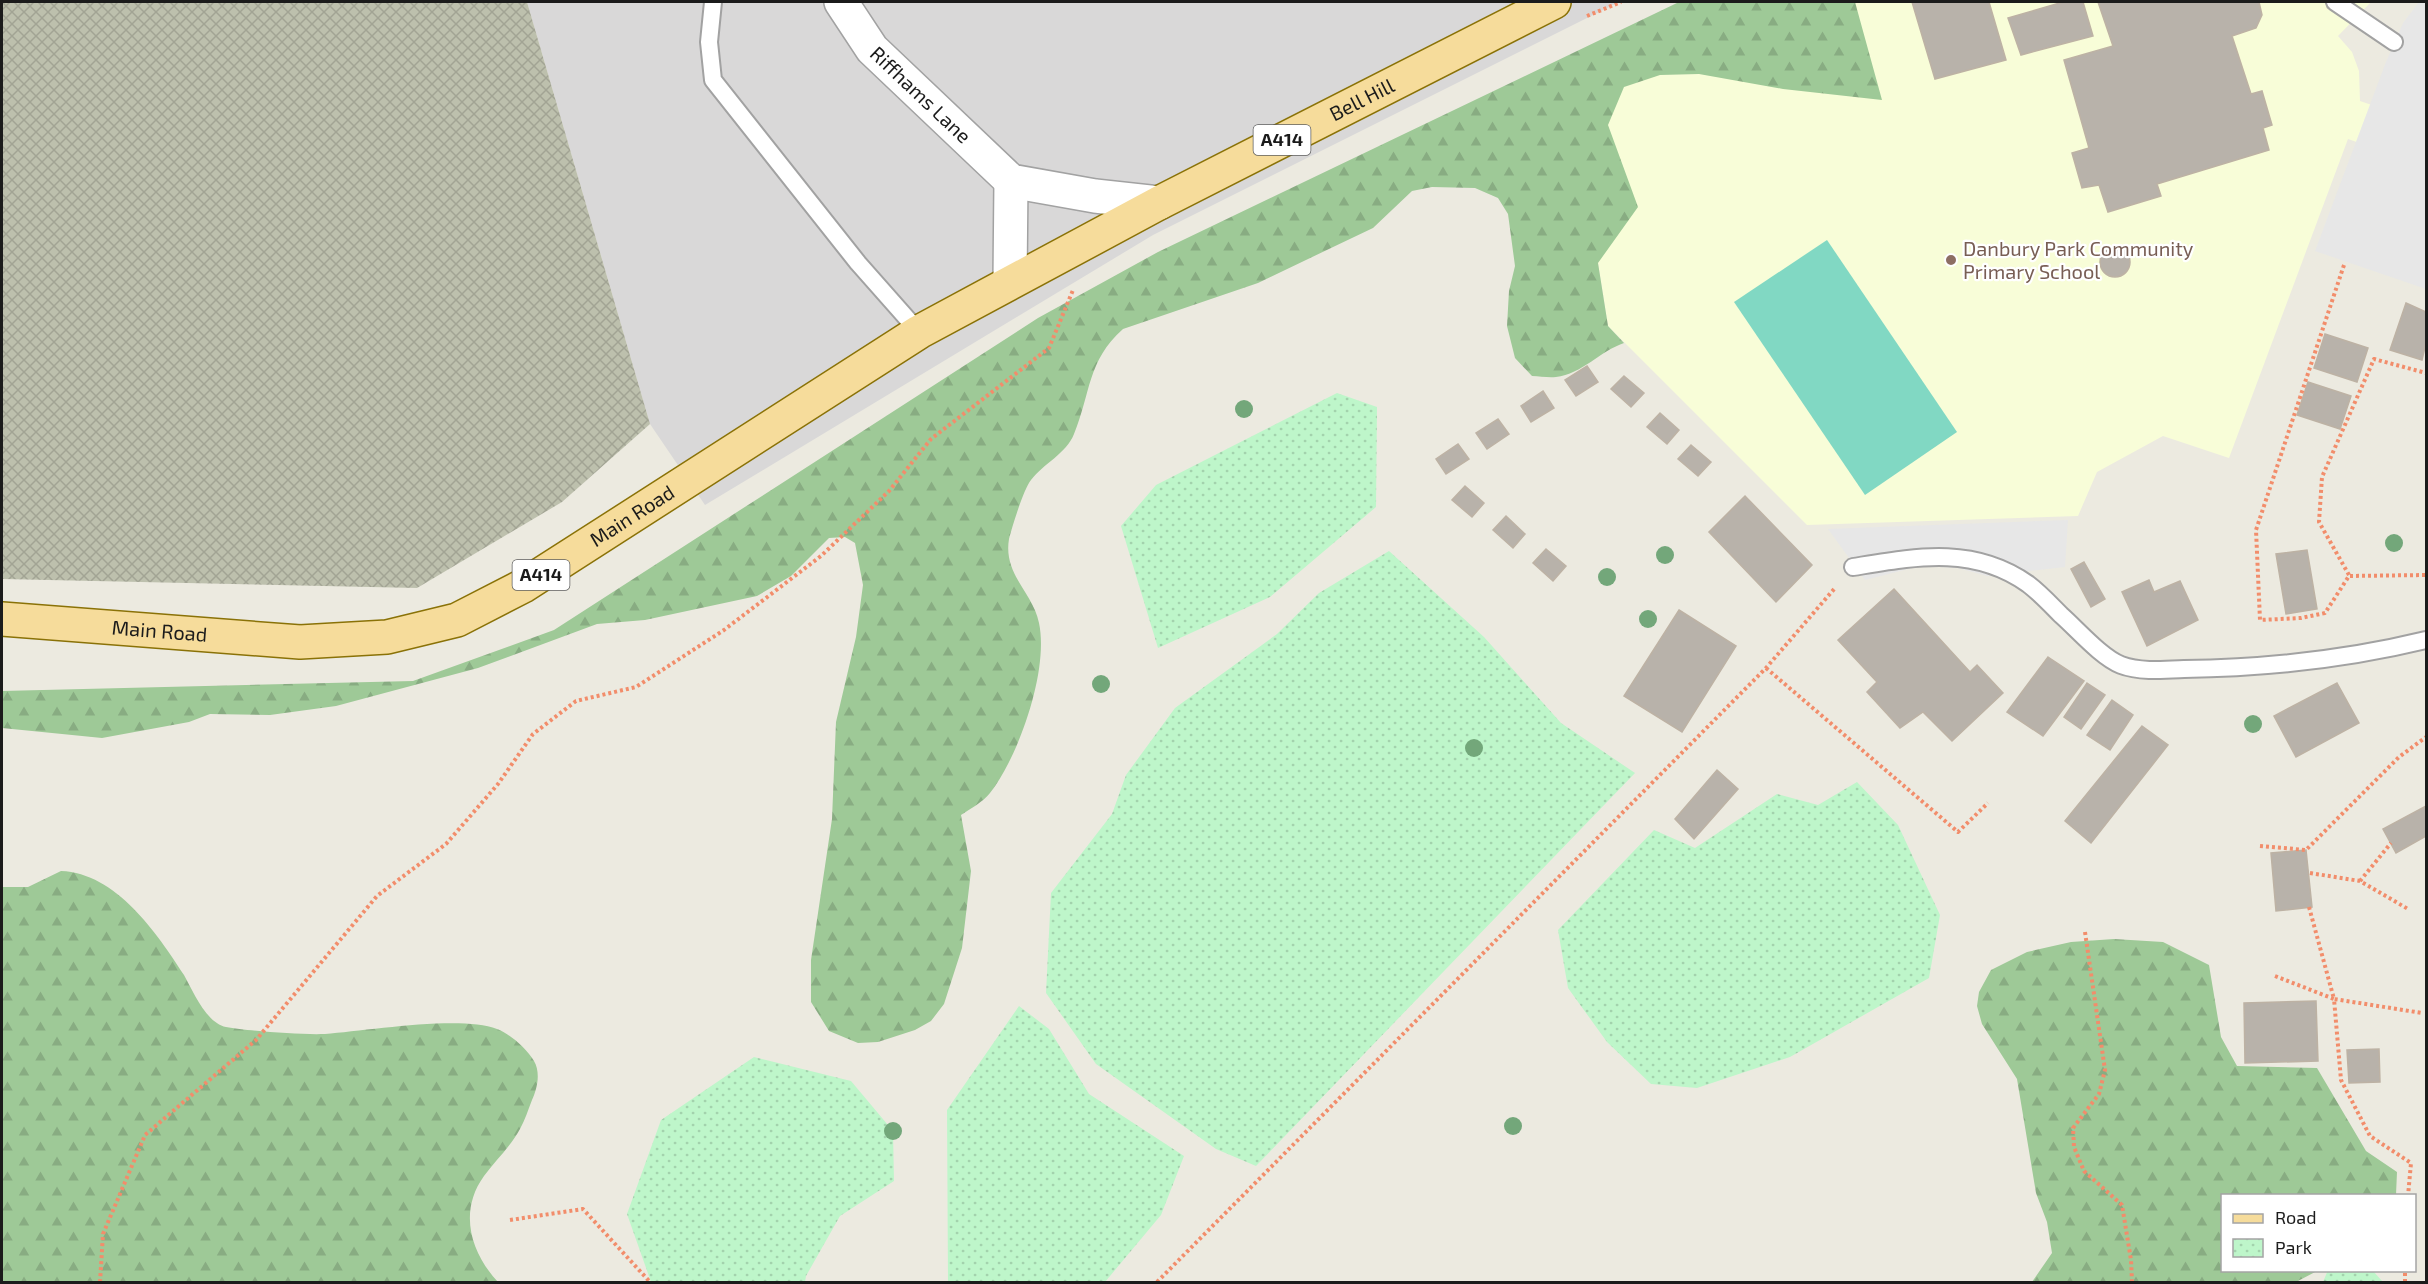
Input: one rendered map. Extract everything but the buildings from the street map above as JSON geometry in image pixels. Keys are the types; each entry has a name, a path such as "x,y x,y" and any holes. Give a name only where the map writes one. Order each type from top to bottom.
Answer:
{"main road":[{"name":"Bell Hill","path":"1010,281 1554,2"},
{"name":"Main Road","path":"2,619 300,642 387,637 458,620 524,586 919,332 1010,281"}],"street":[{"name":"Riffhams Lane","path":"841,2 872,49 1011,181"},
{"path":"1010,281 1011,181 1095,196 1159,203"}],"lane":[{"path":"713,2 709,42 713,80 858,262 919,332"},
{"path":"2335,2 2394,42"},
{"path":"1853,567 1918,557 1969,558 2004,570 2029,585 2091,643 2120,664 2156,670 2235,669 2389,649 2427,640"}],"path":[{"path":"100,1282 103,1234 145,1135 256,1040 377,896 446,844 498,784 533,734 576,701 636,687 724,630 821,556 890,492 931,439 1049,348 1077,281 1068,251"},
{"path":"2344,265 2256,530 2260,620 2301,618 2325,613 2349,576"},
{"path":"2349,576 2319,522 2322,477 2374,358 2427,373"},
{"path":"1157,1282 1766,668 1853,567"},
{"path":"2349,576 2427,575"},
{"path":"1766,668 1958,832 1988,802"},
{"path":"2260,846 2306,850 2399,757 2427,737"},
{"path":"2360,881 2391,843"},
{"path":"2310,873 2360,881 2408,909"},
{"path":"2309,908 2334,999 2341,1080 2370,1136 2411,1163 2408,1194"},
{"path":"2085,932 2104,1070 2099,1094 2073,1128 2074,1147 2084,1171 2122,1205 2131,1260 2132,1282"},
{"path":"2275,976 2334,999 2422,1013"},
{"path":"510,1220 583,1209 650,1282"}],"shaded area":[{"path":"2,2 527,2 650,424 562,502 417,588 2,579"},
{"path":"527,2 1619,2 1153,235 705,505 650,424"},
{"name":"Danbury Park Community Primary School","path":"1744,2 2371,2 2338,36 2352,52 2359,71 2360,101 2413,119 2400,157 2348,139 2229,458 2163,436 2097,472 2078,516 1807,525 1608,326 1598,263 1535,113"},
{"path":"2419,2 2426,2 2426,289 2315,251 2386,62 2403,23"},
{"path":"1827,240 1957,432 1865,495 1734,302"},
{"path":"2068,520 2065,567 1987,576 1958,568 1920,566 1865,580 1828,529"}],"green space":[{"path":"1679,2 1855,2 1882,100 1783,89 1699,74 1660,75 1624,87 1608,125 1638,207 1598,263 1608,326 1624,343 1574,372 1553,377 1532,376 1515,358 1507,326 1509,291 1515,266 1508,214 1498,198 1475,188 1432,187 1412,191 1373,228 1258,283 1123,329 1111,341 1096,365 1074,434 1066,447 1028,484 1009,539 1010,563 1036,612 1039,623 1040,664 1036,688 1021,735 1001,777 987,796 961,815 971,871 962,948 944,1004 931,1021 915,1030 878,1042 858,1043 829,1031 811,1002 811,960 832,819 836,722 856,637 863,585 855,543 845,537 829,538 791,576 757,596 645,620 597,624 478,668 336,706 270,715 210,714 189,722 102,738 2,728 2,691 413,681 554,630 1038,318 1158,252"},
{"path":"1337,393 1377,407 1376,507 1270,597 1158,648 1121,526 1156,485"},
{"path":"1389,551 1484,637 1561,723 1635,773 1256,1166 1216,1149 1096,1064 1046,993 1051,893 1112,814 1126,775 1175,708 1277,634 1319,593"},
{"path":"1857,782 1898,825 1940,915 1929,978 1790,1057 1697,1088 1651,1084 1607,1042 1568,988 1558,930 1654,830 1695,848 1777,794 1818,805"},
{"path":"61,871 81,874 100,882 133,908 161,941 206,1013 226,1027 325,1034 413,1025 460,1023 497,1029 522,1046 536,1066 538,1081 535,1091 516,1135 484,1176 471,1204 471,1232 475,1245 489,1271 498,1282 2,1282 2,887 28,887"},
{"path":"2114,939 2163,942 2209,965 2221,1037 2237,1066 2317,1068 2366,1151 2397,1172 2396,1194 2221,1194 2221,1272 2315,1272 2296,1282 2032,1282 2052,1253 2047,1222 2036,1193 2017,1079 1982,1024 1977,1006 1979,992 1991,970 2027,952 2071,942"},
{"path":"1019,1006 1049,1029 1089,1094 1184,1156 1161,1215 1105,1282 948,1282 947,1110"},
{"path":"754,1057 851,1081 893,1131 894,1181 840,1216 806,1276 805,1282 651,1282 627,1214 661,1120"},
{"path":"2327,1272 2374,1272 2383,1282 2323,1282"}],"place":[{"name":"Danbury Park Community Primary School","path":"1951,260"}]}
